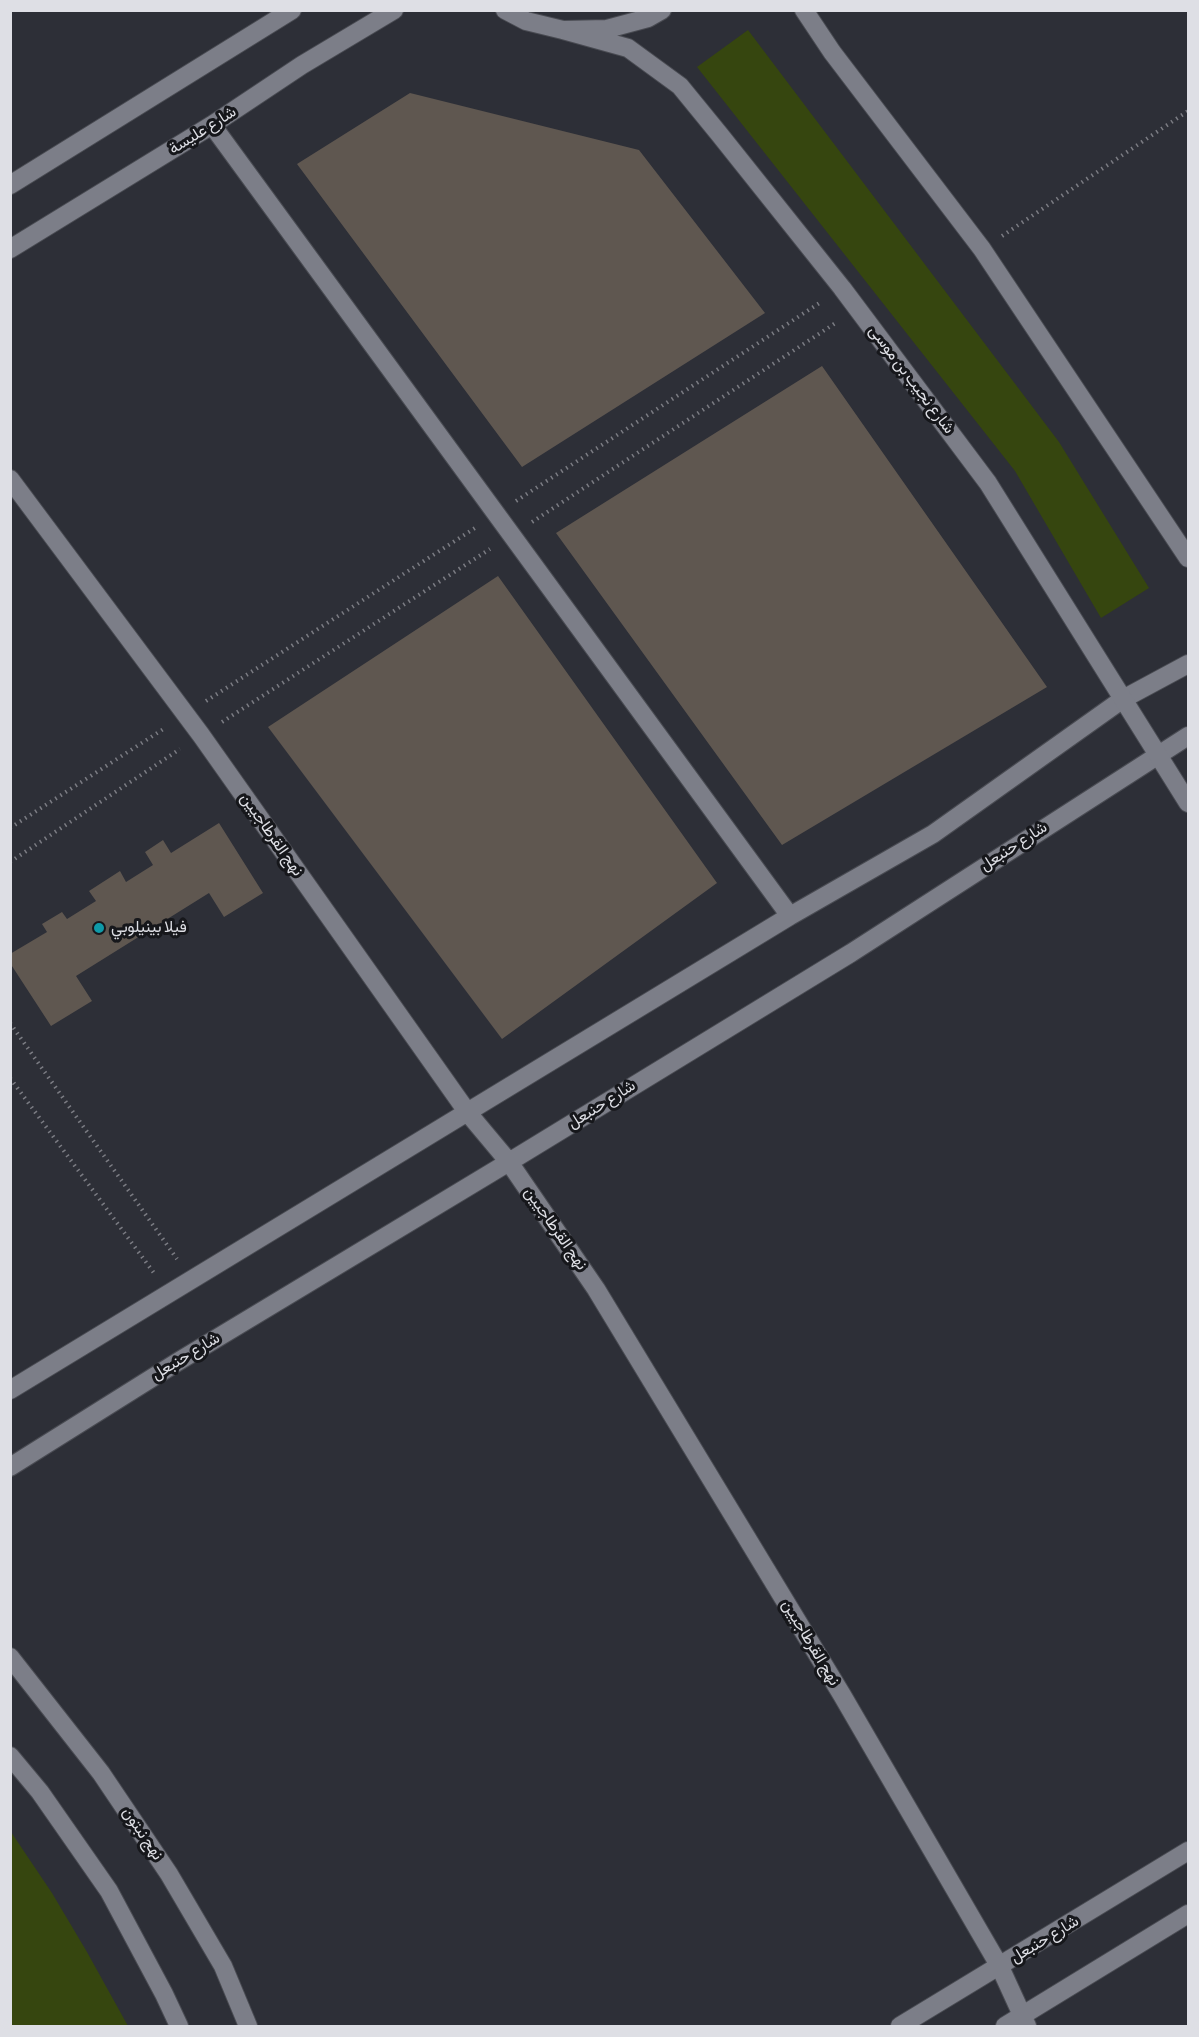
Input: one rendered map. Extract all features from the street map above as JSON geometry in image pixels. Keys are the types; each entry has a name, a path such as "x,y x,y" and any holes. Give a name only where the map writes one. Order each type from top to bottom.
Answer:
{"street":[{"path":"10,185 292,10"},
{"name":"شارع عليسة","path":"10,249 212,125 302,65 394,10"},
{"path":"505,10 526,21 563,30 607,29 648,18 662,10"},
{"path":"804,10 832,52 982,249 1188,558"},
{"name":"شارع نجيب بن موسى","path":"563,30 628,48 680,86 842,288 988,483 1188,803"},
{"path":"212,125 790,916"},
{"name":"نهج القرطاجيين","path":"10,478 201,735 468,1113 509,1162 596,1289 848,1705 1000,1966 1025,2021"},
{"path":"10,1390 790,916 933,834 1123,699 1188,664"},
{"name":"شارع حنبعل","path":"10,1467 179,1361 851,952 1188,735"},
{"name":"نهج نبتون","path":"10,1657 101,1773 169,1874 223,1966 248,2026"},
{"path":"10,1756 40,1792 108,1891 164,1994 178,2026"},
{"name":"شارع حنبعل","path":"900,2026 1188,1851"},
{"path":"1005,2026 1025,2021 1188,1914"}],"path":[{"path":"982,249 1188,111"},
{"path":"10,828 842,288"},
{"path":"10,862 857,308"},
{"path":"10,1023 191,1279"},
{"path":"10,1078 169,1293"}],"green space":[{"path":"748,30 1059,442 1149,588 1101,618 1015,471 697,67"},
{"path":"11,1832 52,1893 128,2026 11,2026"}],"building":[{"path":"410,93 639,150 765,313 522,467 297,164"},
{"path":"822,366 1047,687 782,845 556,533"},
{"path":"498,576 717,883 502,1039 268,727"},
{"name":"فيلا بينيلوبي","path":"219,823 263,893 224,917 209,893 76,976 92,1001 51,1026 10,963 10,954 47,932 42,924 62,912 67,919 96,901 89,891 120,871 126,882 153,865 145,852 163,840 171,853"}],"place":[{"name":"فيلا بينيلوبي","path":"99,928"}]}
